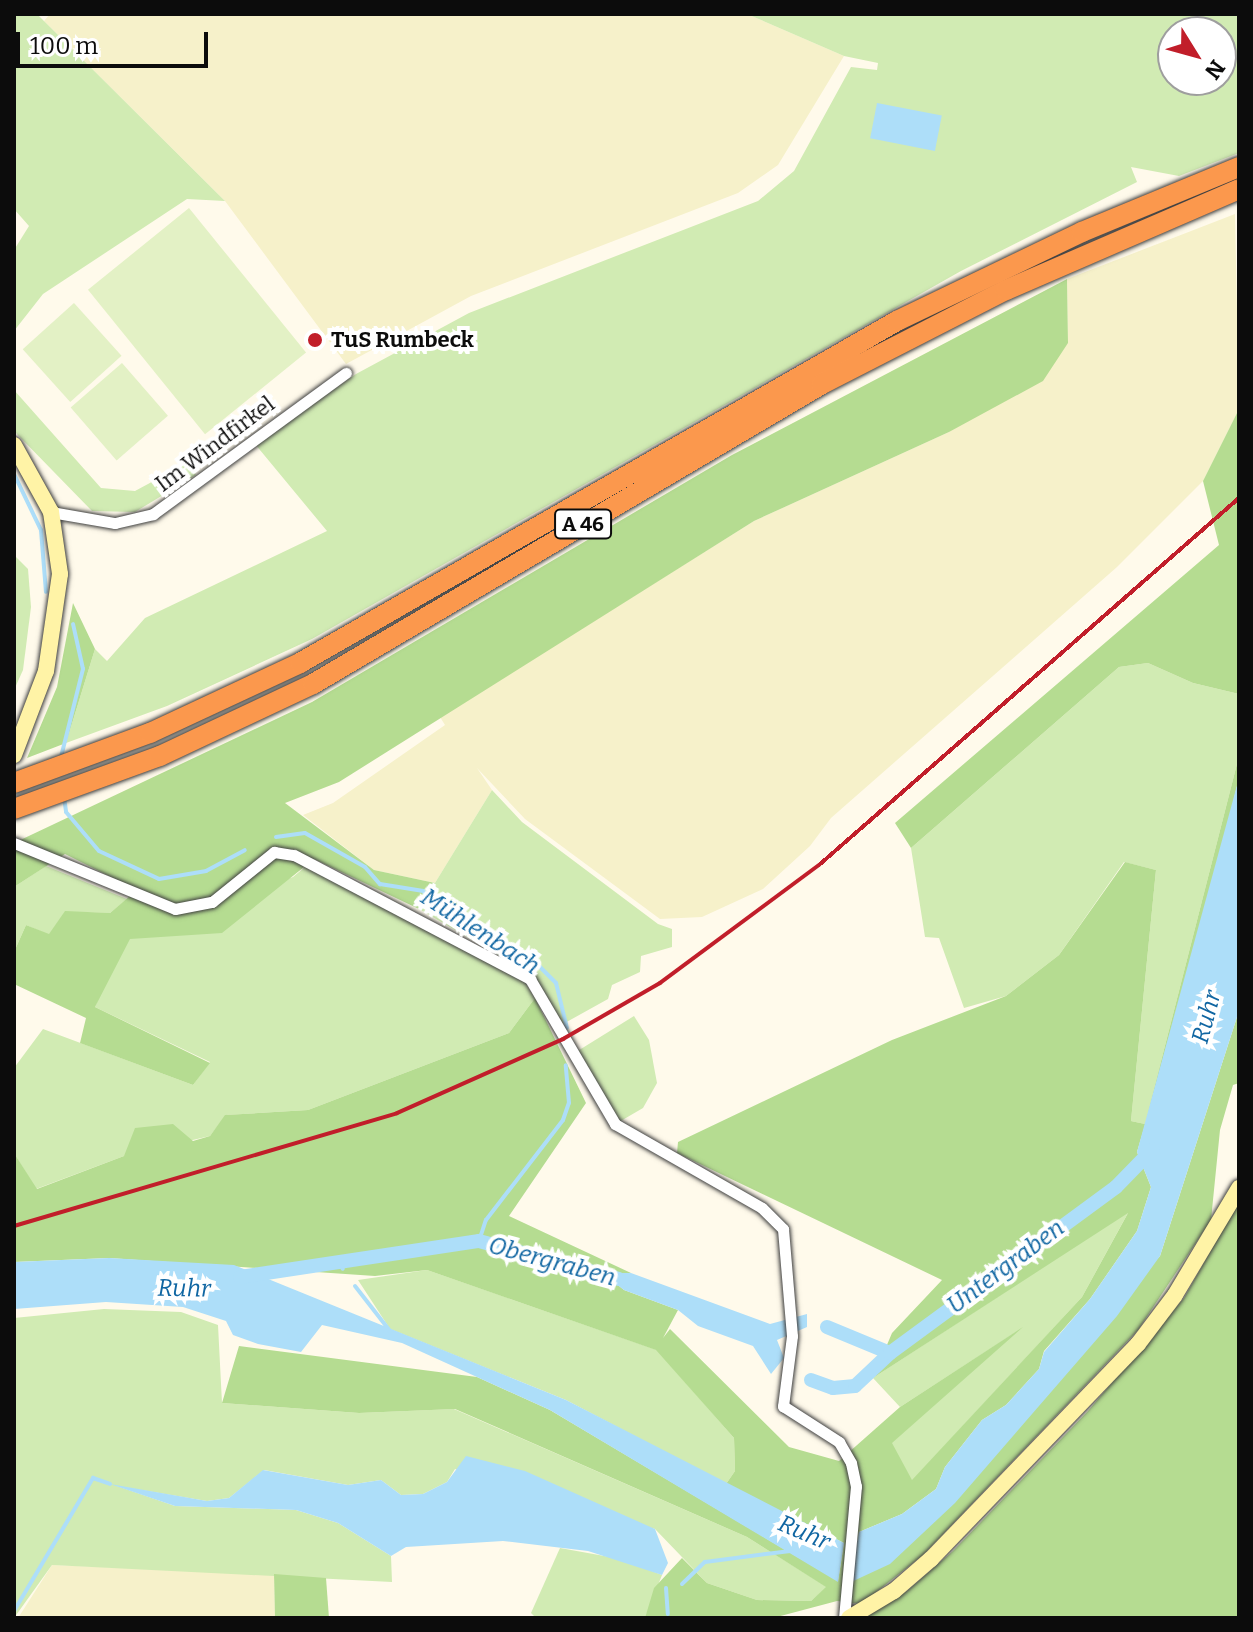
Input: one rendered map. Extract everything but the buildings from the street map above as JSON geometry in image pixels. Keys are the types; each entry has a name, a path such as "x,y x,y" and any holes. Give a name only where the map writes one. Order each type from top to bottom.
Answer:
{"highway":[{"name":"A 46","path":"14,783 150,733 300,663 798,374 998,270 1239,167"},
{"name":"A 46","path":"14,809 160,756 313,684 822,384 1006,290 1239,189"}],"main road":[{"path":"14,445 51,512 60,574 56,623 46,671 14,755"},
{"path":"846,1618 916,1574 1138,1344 1175,1295 1239,1188"}],"street":[{"name":"Im Windfirkel","path":"51,512 115,523 153,514 346,373"},
{"path":"14,843 175,909 212,902 274,852 294,855 522,974 539,991 566,1046 621,1130 777,1219 785,1238 792,1336 784,1409 839,1442 851,1463 856,1486 843,1585 846,1618"}],"shaded area":[{"path":"50,14 747,14 844,56 778,165 738,193 471,296 346,364 225,201 44,21"},
{"path":"1235,214 1239,409 1203,481 1117,567 831,818 810,846 763,889 702,917 660,919 525,819 477,768 492,790 435,883 374,870 303,815 333,803 445,725 440,717 754,521 949,432 1068,343 1067,279"},
{"path":"52,1565 274,1574 275,1618 18,1618"}],"green space":[{"path":"14,14 37,14 225,201 187,199 43,294 14,331 14,250 29,226 14,209"},
{"path":"747,14 1239,14 1239,153 1179,176 1131,167 1137,182 961,271 312,639 167,706 66,743 95,649 107,661 145,618 327,531 255,444 356,374 469,313 758,201 794,171 851,67 877,70 878,63 844,56"},
{"path":"189,208 306,353 205,434 88,290"},
{"path":"1067,279 1068,343 1043,381 949,432 754,521 339,782 285,803 374,870 435,883 419,909 314,859 222,933 130,939 95,1007 210,1063 193,1085 80,1043 86,1018 14,984 14,952 26,925 49,934 65,911 110,913 137,890 65,854 14,887 14,843 312,702 732,455"},
{"path":"74,303 122,356 70,402 23,349"},
{"path":"122,363 168,416 117,460 71,408"},
{"path":"14,390 101,488 135,491 187,463 196,475 135,512 92,511 14,431"},
{"path":"1239,409 1239,694 1193,683 1148,663 1119,667 911,848 895,823 1219,545 1203,481"},
{"path":"14,555 28,569 31,607 23,670 14,690"},
{"path":"73,603 95,649 66,743 27,758 57,687"},
{"path":"1148,663 1193,683 1239,694 1239,756 1145,1124 1131,1121 1156,870 1124,862 1059,955 1006,996 964,1008 939,938 925,937 911,848 1119,667"},
{"path":"1239,756 1239,778 1197,949 1137,1152 1151,1187 1137,1231 1090,1299 1044,1351 1039,1369 1006,1405 982,1420 945,1467 936,1489 902,1514 859,1532 849,1583 1160,1256 1237,1017 1239,987 1239,1083 1233,1085 1220,1130 1211,1220 1138,1330 923,1555 861,1604 837,1601 773,1618 645,1618 654,1588 682,1558 707,1583 757,1600 811,1601 826,1587 747,1537 455,1409 359,1413 222,1403 239,1346 477,1377 550,1410 838,1581 844,1543 726,1484 735,1471 734,1438 656,1350 427,1270 375,1276 109,1258 14,1262 14,1153 37,1189 124,1156 135,1128 173,1124 193,1141 210,1136 225,1115 308,1110 509,1033 535,998 586,1103 509,1216 631,1273 603,1273 624,1290 678,1310 663,1338 670,1329 789,1447 839,1461 900,1407 1023,1327 892,1443 912,1480 1082,1297 1128,1213 873,1378 892,1333 942,1280 677,1153 678,1142 892,1040 1006,996 1059,955 1125,862 1156,870 1131,1121 1145,1124"},
{"path":"492,790 522,822 658,924 672,929 672,947 641,956 640,972 612,985 608,999 563,1024 534,976 419,909"},
{"path":"311,862 524,981 535,998 509,1033 308,1110 226,1115 210,1136 124,1156 36,1189 14,1153 14,1068 43,1029 193,1085 210,1062 95,1007 124,938 293,877"},
{"path":"46,866 127,899 110,913 65,912 49,935 26,925 14,952 14,887"},
{"path":"634,1016 649,1040 657,1083 643,1108 619,1122 576,1052"},
{"path":"1239,1201 1239,1618 864,1618 907,1591 953,1551 1088,1411 1184,1298"},
{"path":"1129,1211 1082,1297 912,1481 891,1443 1016,1332 900,1407 873,1378"},
{"path":"427,1270 657,1350 734,1438 735,1471 726,1484 566,1400 390,1329 358,1280"},
{"path":"104,1309 181,1312 218,1325 222,1403 359,1413 454,1409 747,1537 827,1587 811,1601 757,1600 707,1583 655,1529 455,1469 447,1482 423,1494 401,1495 381,1480 348,1485 264,1470 229,1498 207,1501 117,1486 175,1506 296,1510 338,1523 391,1556 392,1582 52,1565 14,1618 14,1318"},
{"path":"560,1548 621,1559 662,1575 645,1618 536,1618 531,1613"},
{"path":"274,1574 326,1578 329,1618 275,1618"}],"water":[{"path":"877,103 942,116 935,151 870,138"},
{"name":"Ruhr","path":"1239,778 1237,1017 1160,1256 1117,1316 955,1503 890,1564 849,1583 859,1532 902,1514 936,1489 945,1467 982,1420 1006,1405 1039,1369 1044,1352 1090,1299 1137,1231 1151,1187 1137,1152"},
{"name":"Ruhr","path":"109,1258 234,1265 566,1400 844,1543 838,1582 550,1410 402,1343 322,1325 301,1352 258,1344 233,1335 226,1321 183,1307 106,1302 14,1309 14,1262"},
{"path":"602,1273 631,1273 770,1324 807,1314 807,1327 777,1340 784,1358 771,1374 753,1346 698,1326 678,1310 624,1290"},
{"path":"466,1456 525,1471 655,1529 668,1563 662,1575 588,1551 503,1541 406,1547 391,1556 338,1523 296,1510 175,1506 110,1484 207,1501 229,1498 263,1470 348,1485 381,1480 401,1495 423,1494 447,1482"}],"waterway":[{"name":"Mühlenbach","path":"14,474 41,530 46,592"},
{"name":"Mühlenbach","path":"61,757 83,669 73,624"},
{"name":"Mühlenbach","path":"64,797 66,812 99,851 159,879 206,871 245,850"},
{"name":"Mühlenbach","path":"276,837 305,833 365,867 380,884 423,891 436,907 540,967 556,983 567,1028"},
{"name":"Mühlenbach","path":"479,1241 486,1220 563,1120 569,1103 566,1065"},
{"name":"Untergraben","path":"811,1380 833,1388 855,1386 890,1353 1116,1187 1153,1149"},
{"name":"Obergraben","path":"240,1277 479,1241 619,1279"},
{"path":"336,1260 343,1269"},
{"path":"355,1286 390,1331"},
{"path":"827,1327 890,1353"},
{"path":"14,1611 93,1478 110,1484"},
{"name":"Ruhr","path":"682,1584 705,1562 790,1551"},
{"path":"666,1588 668,1614"}],"railway":[{"path":"14,1226 397,1113 563,1039 660,983 819,865 1239,498"}],"place":[{"name":"TuS Rumbeck","path":"315,340"}]}
